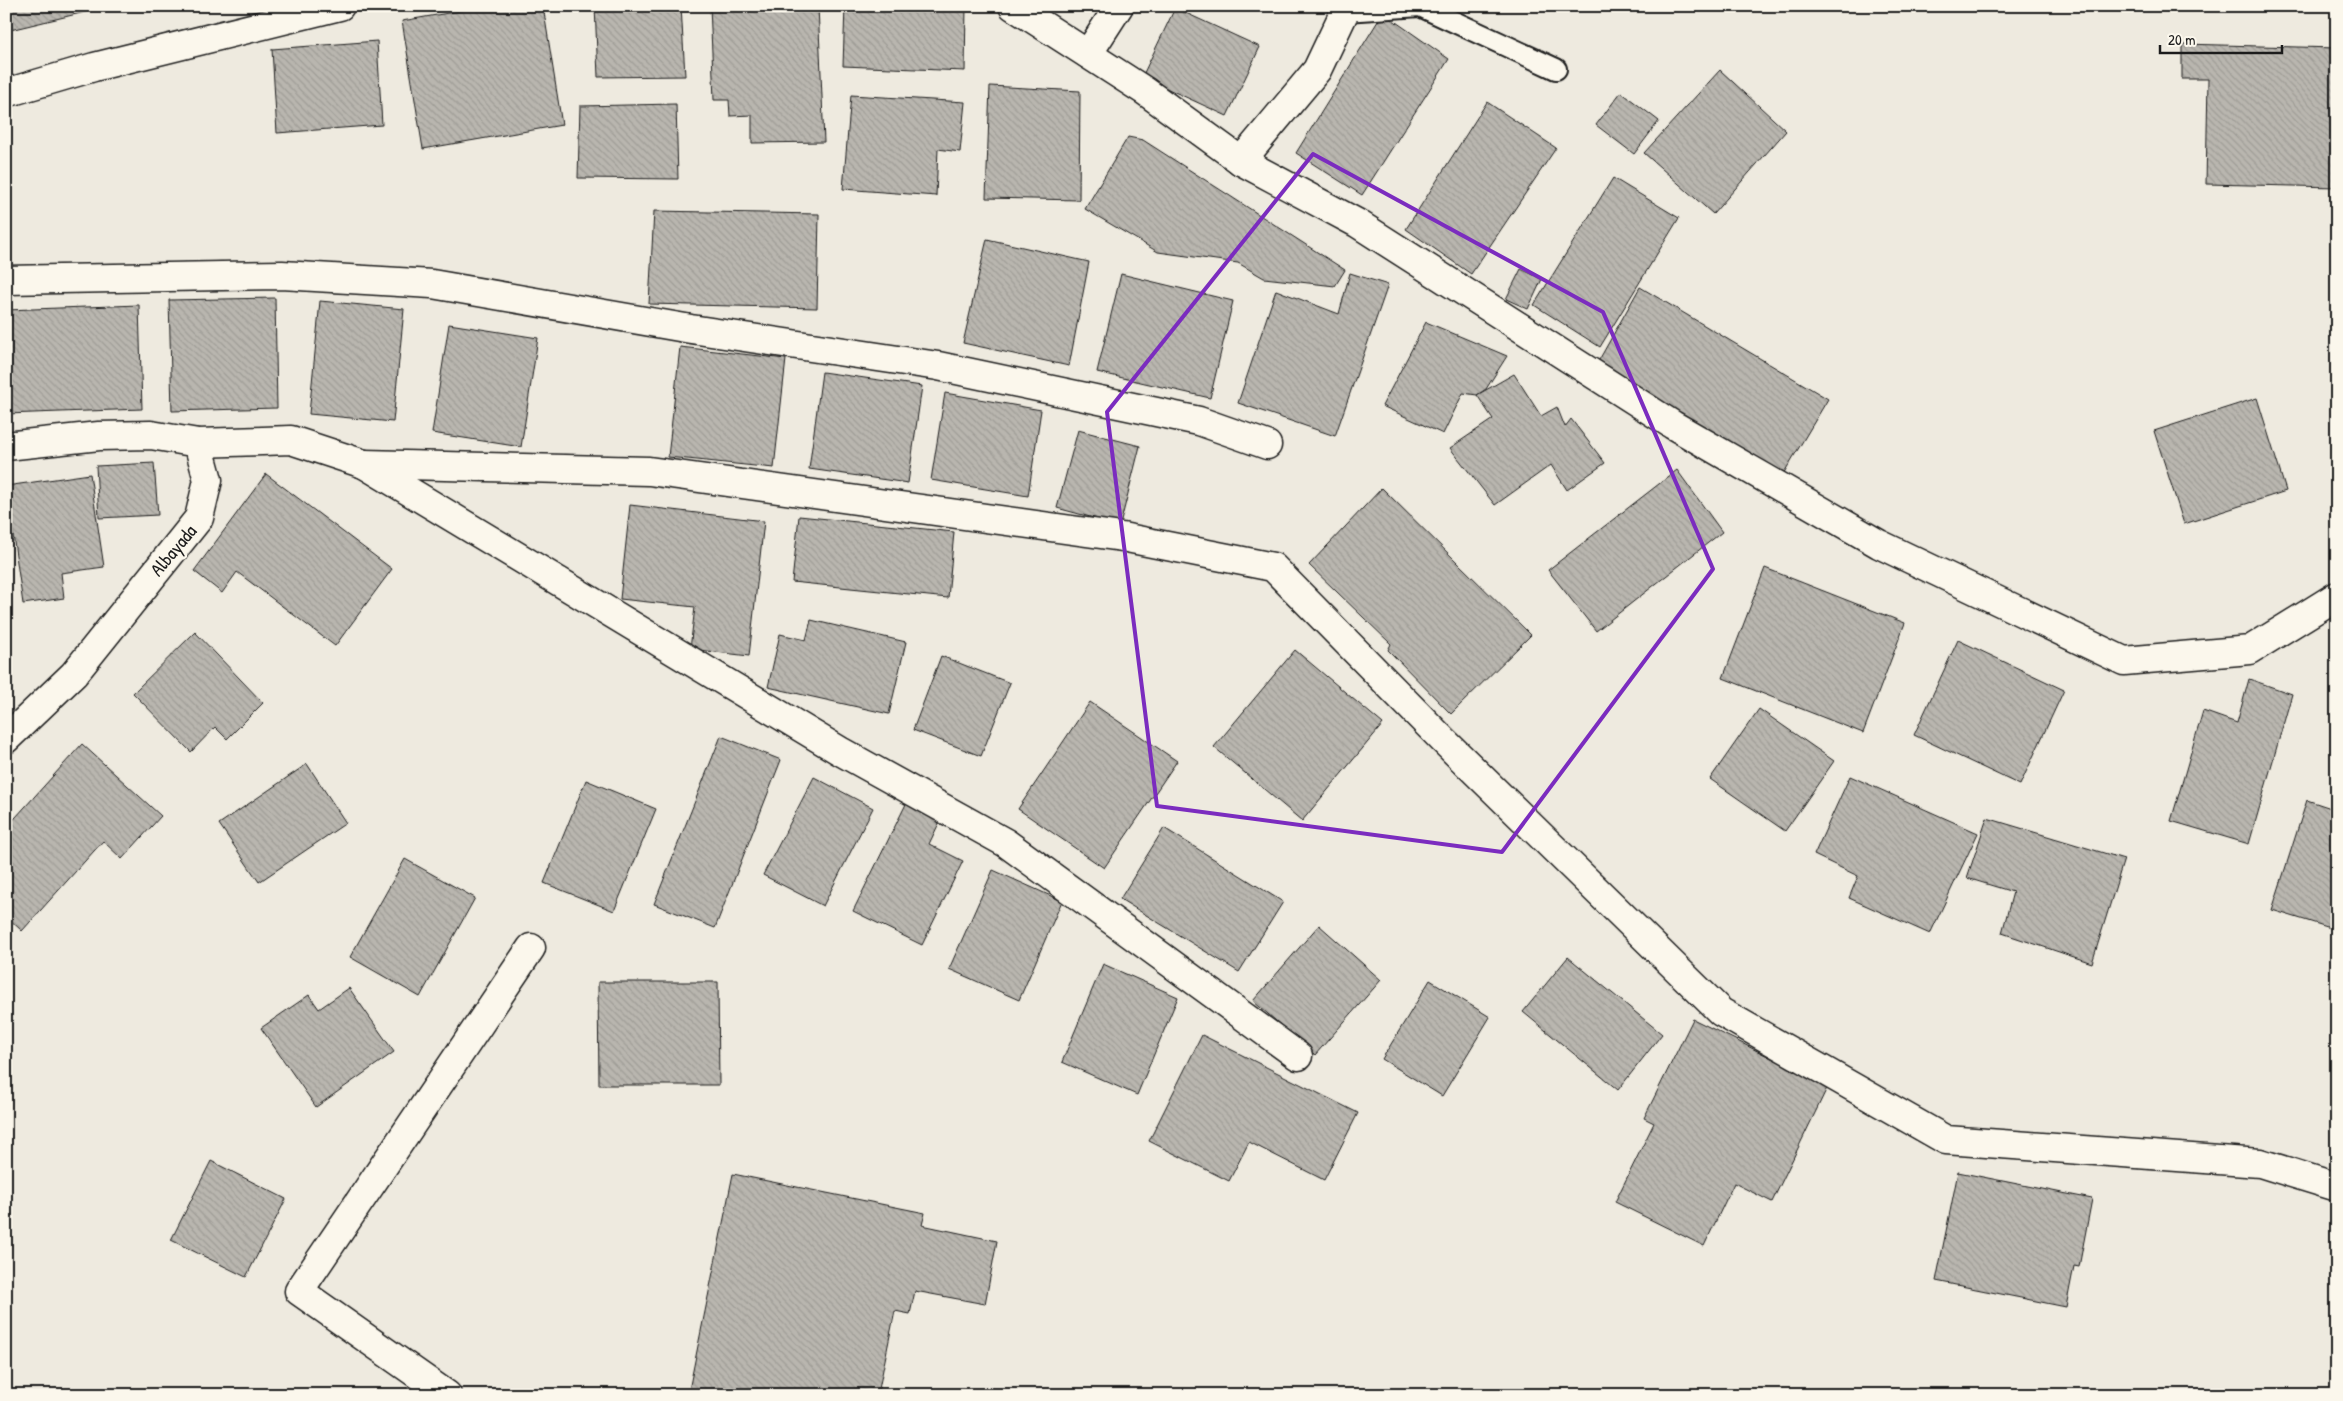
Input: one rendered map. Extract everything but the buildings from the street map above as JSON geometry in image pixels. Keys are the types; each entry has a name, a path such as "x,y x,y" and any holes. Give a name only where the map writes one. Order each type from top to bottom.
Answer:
{"street":[{"path":"6,93 94,67 339,6"},
{"path":"1013,6 1145,91 1241,161 1357,223 1673,425 1878,544 2124,661 2250,650 2337,596"},
{"path":"1088,54 1119,6"},
{"path":"1241,161 1317,70 1345,8"},
{"path":"6,280 282,275 432,284 691,329 938,366 1199,421 1267,445"},
{"path":"6,446 99,436 151,435 198,443 291,440 364,464 840,751 1006,843 1298,1056"},
{"name":"Albayada","path":"6,739 74,674 200,518 208,480 198,443"},
{"path":"364,464 650,471 1122,537 1273,568 1444,741 1720,1012 1946,1140 2260,1163 2337,1187"},
{"path":"447,1395 300,1291 531,948"}],"lane":[{"path":"1345,8 1420,6 1556,69"}],"highlighted area":[{"path":"1313,154 1603,312 1713,569 1502,852 1157,806 1107,412"}]}
